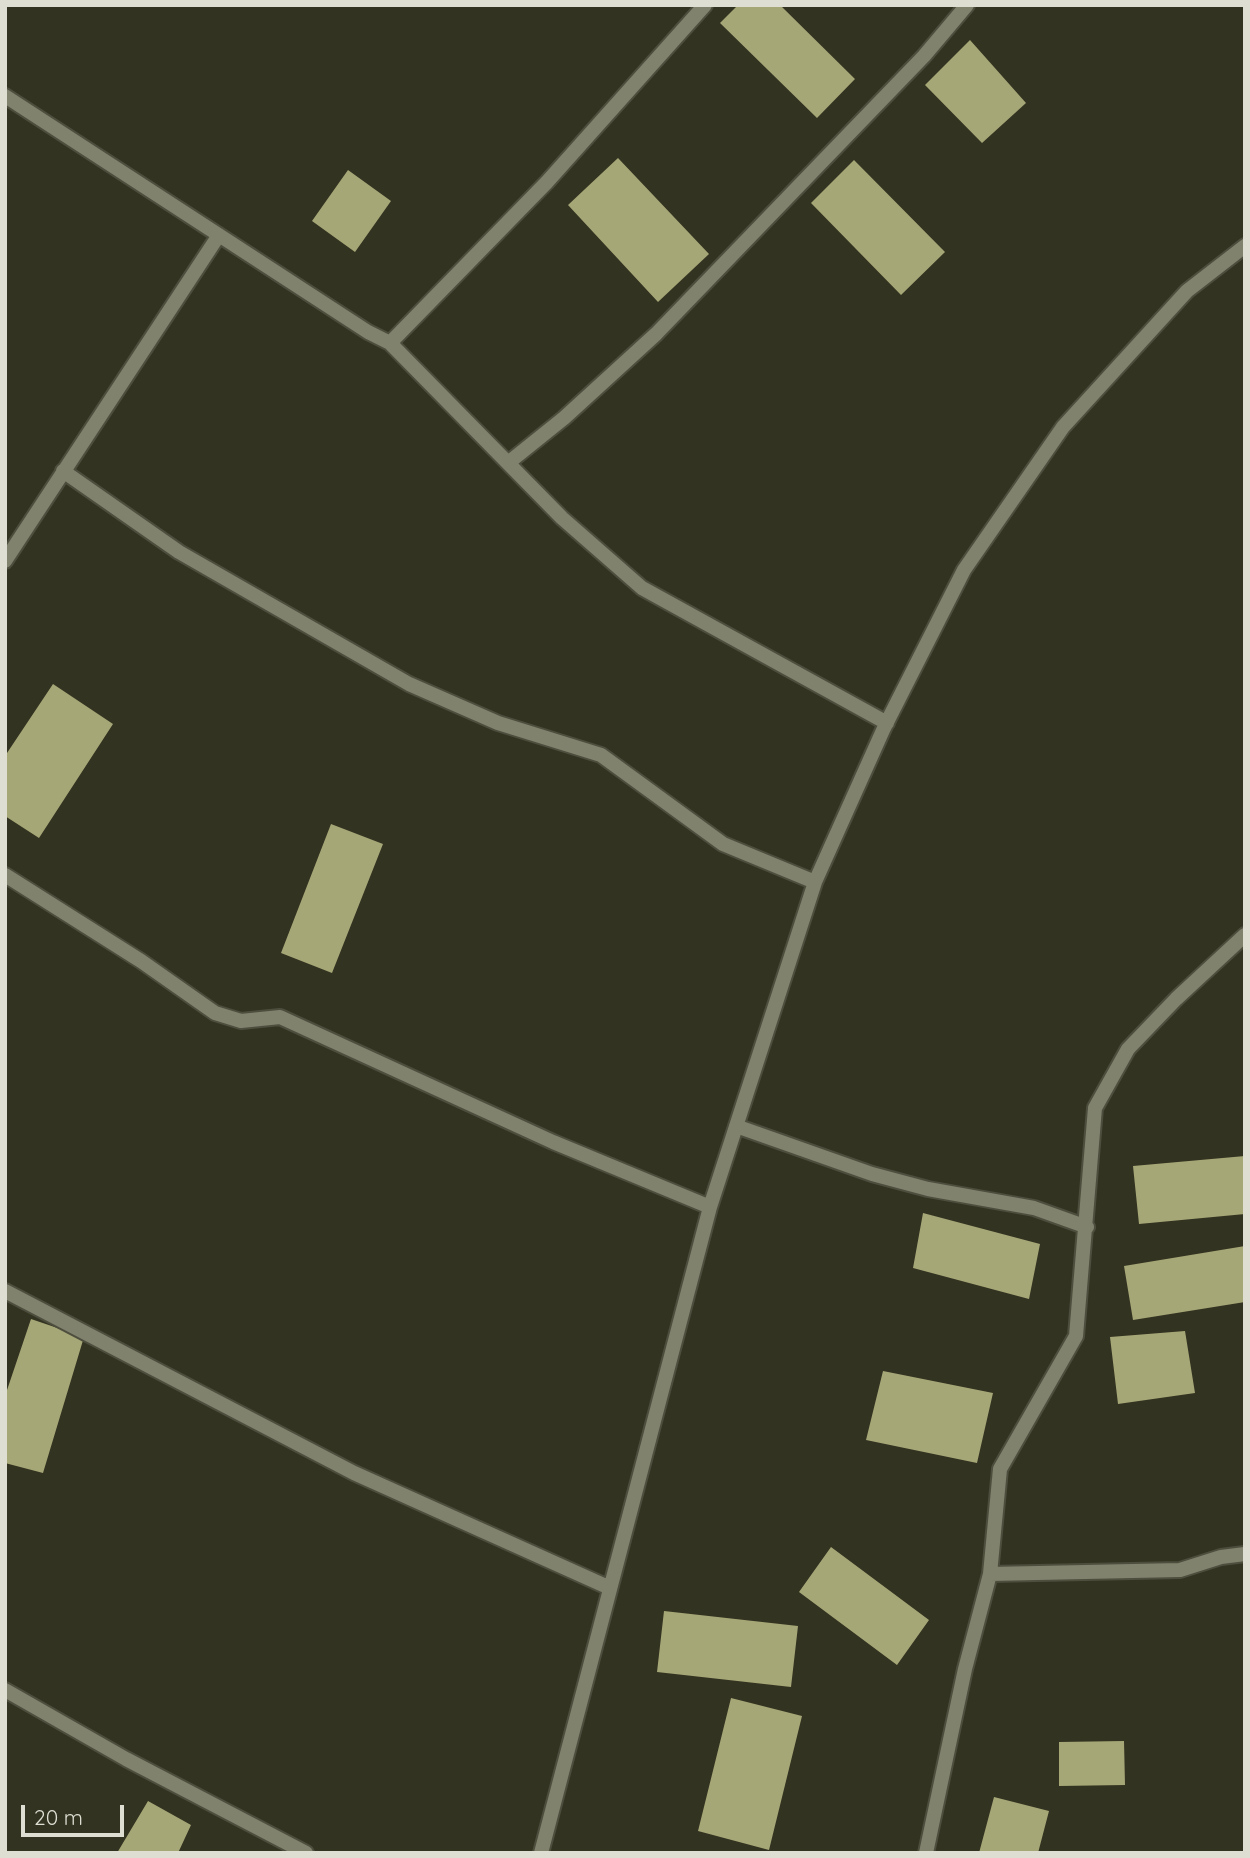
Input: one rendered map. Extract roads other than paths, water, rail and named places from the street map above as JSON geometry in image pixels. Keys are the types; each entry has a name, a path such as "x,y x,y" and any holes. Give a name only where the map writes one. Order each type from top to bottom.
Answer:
{"street":[{"path":"390,342 547,182 705,5"},
{"path":"508,463 564,418 656,334 896,85 967,5"},
{"path":"5,96 368,332 390,342 562,518 642,587 887,723"},
{"path":"5,561 219,235"},
{"path":"541,1853 710,1208 815,882 887,723 964,570 1063,427 1187,291 1245,246"},
{"path":"63,471 179,552 410,684 498,723 601,755 723,844 815,882"},
{"path":"5,875 130,954 215,1013 241,1021 280,1017 552,1142 710,1208"},
{"path":"926,1853 965,1669 990,1574 1000,1469 1076,1336 1095,1108 1128,1049 1176,999 1245,935"},
{"path":"736,1126 872,1174 928,1189 1034,1208 1087,1227"},
{"path":"5,1291 354,1473 610,1588"},
{"path":"990,1574 1180,1570 1220,1557 1245,1554"},
{"path":"5,1690 126,1759 306,1853"}]}
